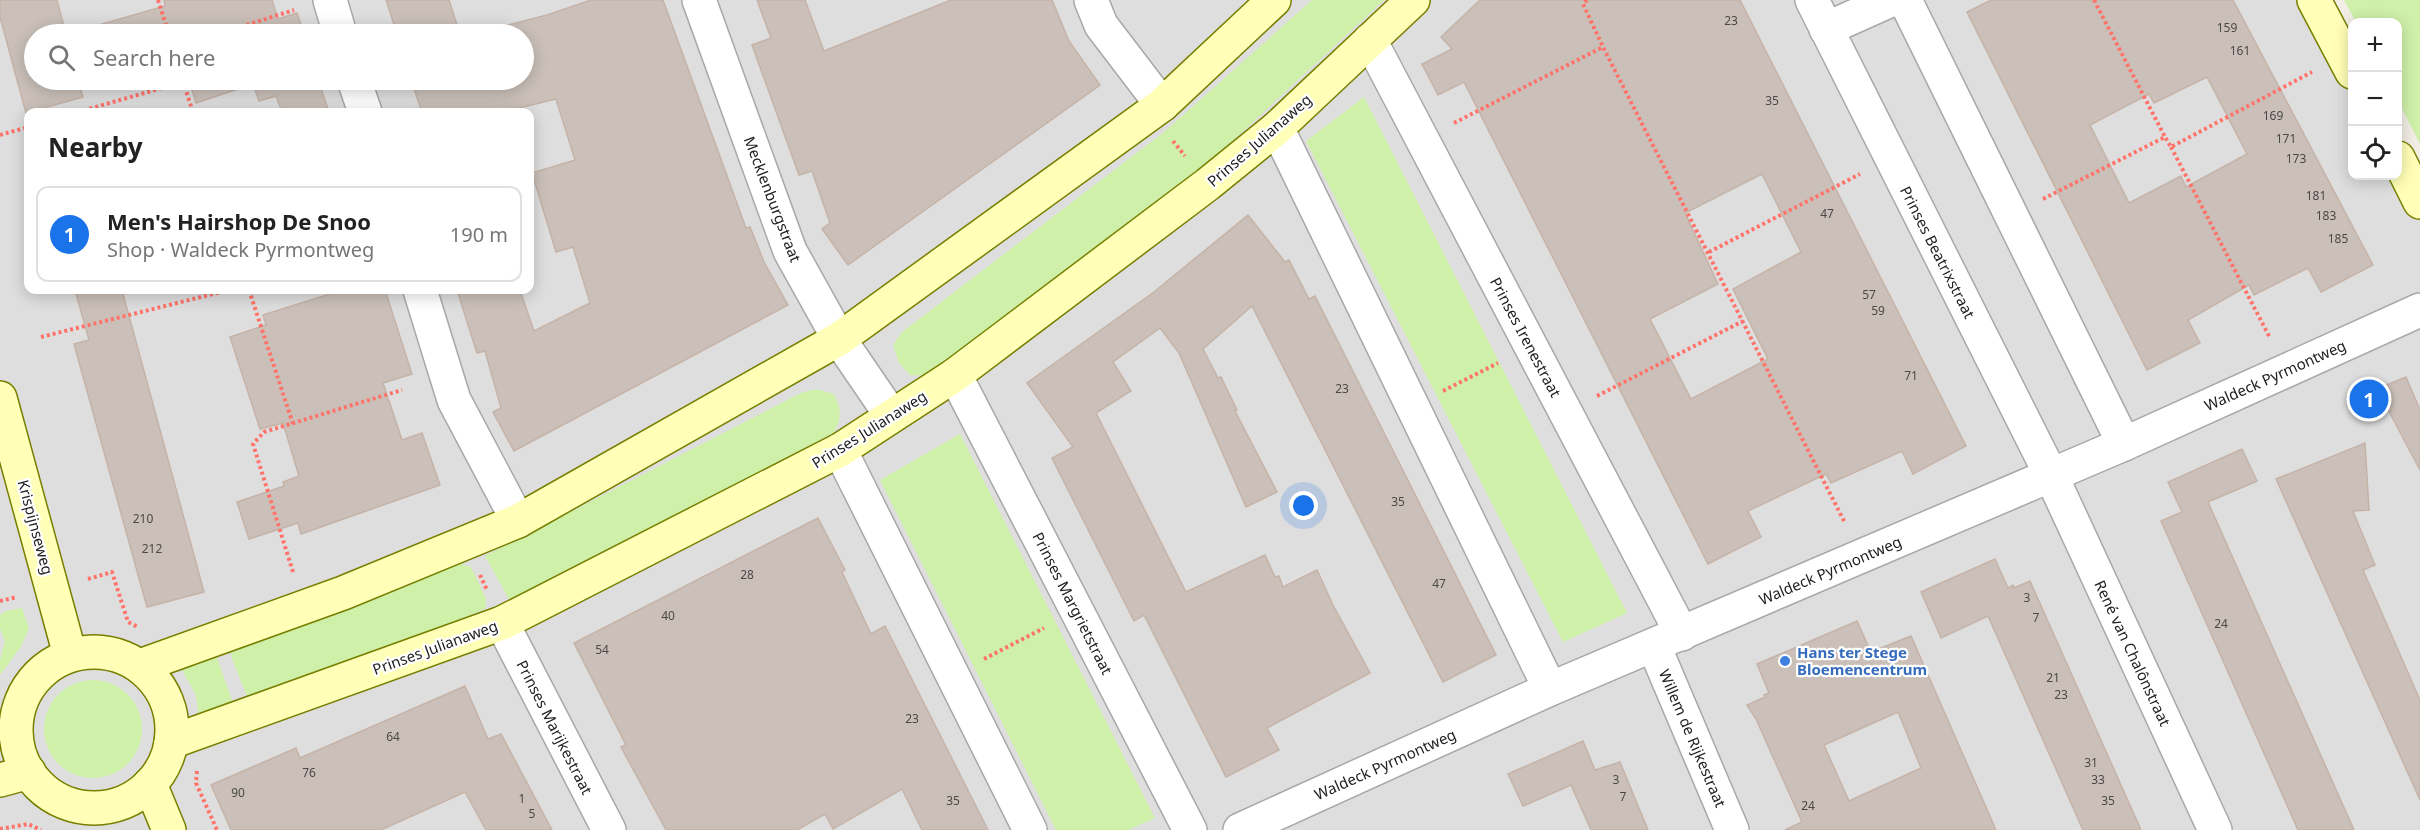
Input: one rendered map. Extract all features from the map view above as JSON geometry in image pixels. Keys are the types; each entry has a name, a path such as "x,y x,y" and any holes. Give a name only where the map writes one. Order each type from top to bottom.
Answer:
{"street":[{"name":"Mecklenburgstraat","path":"699,0 790,251 838,339 891,415"},
{"path":"1091,0 1101,25 1156,109"},
{"path":"140,666 343,593 518,521 838,339 1156,109 1274,0"},
{"name":"Prinses Julianaweg","path":"171,742 502,623 840,450 955,375 1208,184 1277,128 1413,0"},
{"name":"Prinses Beatrixstraat","path":"1891,0 1819,14 2051,475"},
{"path":"1905,0 2124,444"},
{"path":"2314,0 2348,64"},
{"path":"317,3 333,24"},
{"name":"Prinses Irenestraat","path":"1370,40 1531,346 1668,640"},
{"path":"357,90 364,108"},
{"path":"1277,128 1550,689"},
{"path":"2402,168 2420,202"},
{"path":"421,294 454,400 518,521"},
{"name":"Waldeck Pyrmontweg","path":"1240,830 1550,689 2124,444 2420,310"},
{"name":"Prinses Margrietstraat","path":"955,375 1190,830"},
{"name":"Krispijnseweg","path":"0,398 70,655"},
{"path":"840,450 1030,830"},
{"name":"René van Chalônstraat","path":"2051,475 2215,830"},
{"name":"Prinses Marijkestraat","path":"502,623 609,830"},
{"name":"Willem de Rijkestraat","path":"1668,640 1732,830"},
{"path":"85,652 114,654 140,666 151,676 167,700 172,728 167,758 160,772 150,784 98,819 14,776 17,744 9,715 22,700 36,677 58,660 85,652"},
{"path":"150,784 169,830"}],"path":[{"path":"158,0 166,24"},
{"path":"1587,0 1583,4 1603,47 1838,508"},
{"path":"2094,0 2261,320"},
{"path":"250,24 317,3"},
{"path":"1422,139 1603,47"},
{"path":"2171,147 2286,86"},
{"path":"92,108 153,90"},
{"path":"186,90 192,108"},
{"path":"1156,109 1208,184"},
{"path":"0,135 24,128"},
{"path":"2062,190 2166,137"},
{"path":"1709,252 1848,181"},
{"path":"41,338 213,294"},
{"path":"250,294 293,424"},
{"path":"1619,384 1743,321"},
{"path":"1412,406 1531,346"},
{"path":"296,581 253,444 264,432 402,390"},
{"path":"466,543 502,623"},
{"path":"112,572 128,622 149,632"},
{"path":"952,675 1077,611"},
{"path":"198,768 196,783 217,830"},
{"path":"0,829 28,824 41,830"}],"shaded area":[{"path":"0,0 2312,0 2348,74 2348,180 2400,180 2420,218 2420,830 0,830"}],"green space":[{"path":"1312,0 1384,0 1199,172 941,370 925,376 910,375 899,363 893,345 902,332 1164,132"},
{"path":"2344,0 2420,0 2420,144 2402,109 2402,18 2354,18"},
{"path":"1364,97 1627,613 1563,642 1306,141"},
{"path":"816,389 834,394 839,407 839,421 831,438 510,601 485,556 801,393"},
{"path":"960,434 1155,818 1128,830 1056,830 880,480"},
{"path":"459,563 471,567 486,599 485,609 251,706 232,659 230,647"},
{"path":"22,608 29,629 20,648 0,675 0,660 5,641 0,629 0,615 6,611"},
{"path":"215,652 235,709 199,720 196,695 179,665"},
{"path":"93,680 112,684 127,695 138,710 142,729 138,748 127,763 112,774 93,778 74,774 59,763 48,748 44,729 48,710 59,695 74,684"}],"building":[{"path":"0,0 57,0 63,24 24,24 24,90 81,90 83,97 44,108 25,108 0,17"},
{"path":"164,0 272,0 278,19 297,13 301,24 102,24 165,6"},
{"path":"386,0 449,0 457,24 394,24"},
{"path":"591,0 663,0 746,228 750,227 764,262 788,305 514,451 493,412 501,408 485,351 477,353 458,294 521,294 534,331 590,303 573,247 556,252 534,180 534,172 575,160 556,99 519,108 421,108 414,90 534,90 534,24 512,24"},
{"path":"757,0 805,0 824,51 951,0 1052,0 1069,41 1100,85 848,265 822,229 830,223 812,171 799,175 752,45 771,38"},
{"path":"1480,0 1740,0 1966,446 1913,474 1902,451 1831,483 1826,474 1748,511 1761,537 1708,564 1464,82 1438,95 1422,64 1452,49 1441,37","holes":["1762,174 1801,252 1733,289 1768,359 1691,399 1650,319 1718,284 1685,213"]},
{"path":"1991,0 2233,0 2373,265 2321,292 2308,268 2254,295 2249,285 2188,320 2200,343 2147,370 1967,12","holes":["2207,77 2247,154 2186,187 2181,176 2129,203 2090,125 2149,94 2154,103"]},
{"path":"192,90 235,90 196,103"},
{"path":"255,90 321,90 328,108 280,108 276,96 259,101"},
{"path":"1248,215 1285,262 1289,260 1309,299 1315,296 1496,655 1443,682 1252,306 1203,349 1218,378 1221,377 1237,410 1235,411 1277,492 1246,507 1179,353 1160,328 1113,362 1131,391 1096,413 1186,592 1265,555 1275,577 1279,576 1283,587 1317,570 1370,673 1267,728 1279,750 1226,777 1144,615 1134,621 1052,458 1073,447 1027,383 1154,292"},
{"path":"76,294 123,294 204,592 147,607 74,344 89,340"},
{"path":"329,294 386,294 412,374 383,383 402,440 422,433 440,485 301,534 298,523 249,539 237,502 284,486 283,482 299,476 283,423 260,429 230,337 266,325 263,315"},
{"path":"2406,377 2420,410 2420,470 2377,389"},
{"path":"2365,443 2369,510 2353,511 2375,565 2363,570 2420,700 2420,800 2276,479"},
{"path":"2242,449 2257,481 2208,502 2354,830 2298,830 2161,521 2182,512 2168,482"},
{"path":"818,518 845,570 842,572 871,634 885,626 988,830 922,830 902,789 833,829 825,814 797,830 666,830 621,747 626,745 574,643"},
{"path":"1995,559 2008,588 2013,585 2014,588 2030,581 2141,830 2083,830 1988,616 1941,638 1921,592"},
{"path":"1857,621 1871,652 1911,636 1996,830 1785,830 1802,822 1756,719 1747,705 1769,693 1757,664","holes":["1898,712 1921,768 1849,801 1824,745"]},
{"path":"465,686 488,739 501,734 552,830 486,830 465,792 381,830 231,830 211,785 296,748 300,758"},
{"path":"1583,741 1595,770 1620,762 1648,830 1591,830 1571,785 1523,806 1508,774"}],"place":[{"name":"Men's Hairshop De Snoo","path":"2369,399"},
{"name":"Hans ter Stege Bloemencentrum","path":"1785,661"}]}
